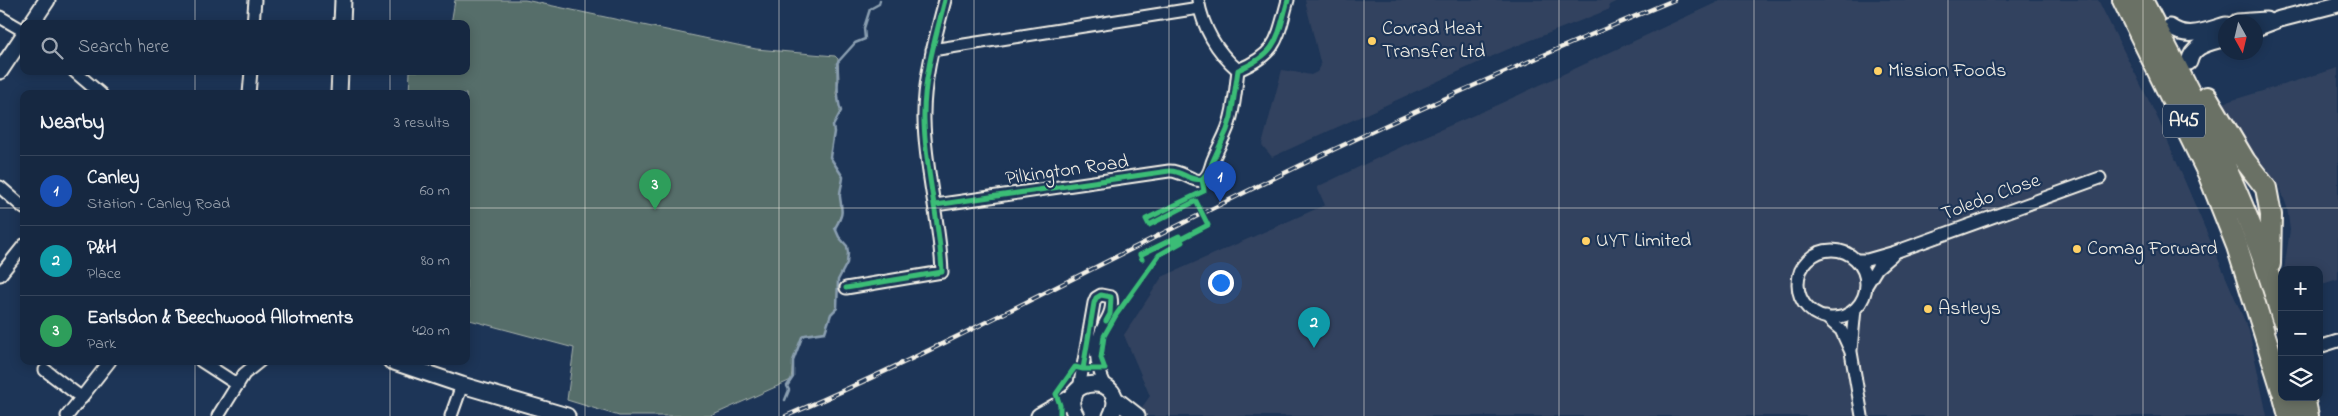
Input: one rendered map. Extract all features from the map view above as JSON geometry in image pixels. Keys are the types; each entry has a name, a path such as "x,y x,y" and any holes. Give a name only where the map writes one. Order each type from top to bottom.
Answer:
{"highway":[{"name":"A45","path":"2123,0 2208,174 2237,246 2278,377"},
{"name":"A45","path":"2142,0 2224,165 2270,276 2280,311"},
{"path":"2154,0 2170,28 2192,48 2216,116 2245,161 2266,188 2271,215 2270,276"},
{"path":"2285,401 2289,416"},
{"path":"2305,401 2308,416"}],"street":[{"path":"34,20 47,0"},
{"path":"253,20 255,0"},
{"path":"342,20 343,0"},
{"path":"846,288 942,272 925,149 923,118 932,50 944,0"},
{"path":"932,50 1199,4 1217,49 1238,70 1262,60 1272,48 1278,35 1288,0"},
{"path":"2263,25 2338,4"},
{"path":"0,17 20,29"},
{"path":"2263,20 2280,19"},
{"path":"2170,28 2192,48"},
{"path":"2192,48 2218,30"},
{"path":"2192,48 2218,40"},
{"path":"0,71 20,41"},
{"name":"Pilkington Road","path":"934,205 1170,171 1182,173 1196,180 1202,180 1210,170 1232,117 1238,70"},
{"path":"79,75 96,90"},
{"path":"249,90 250,75"},
{"path":"339,90 340,75"},
{"name":"Toledo Close","path":"1856,260 1867,260 1895,252 2100,178"},
{"path":"0,187 20,204"},
{"path":"0,275 20,250"},
{"path":"1824,251 1843,252 1856,260 1865,276 1866,286 1864,295 1854,309 1846,315 1826,317 1815,314 1802,299 1798,281 1804,265 1815,254 1824,251"},
{"name":"Toledo Close","path":"1866,286 1877,268 1895,252"},
{"path":"1076,416 1073,407 1094,303 1096,298 1101,295 1111,297 1112,302 1110,314 1097,345 1098,369 1110,392 1114,410 1111,416"},
{"path":"1854,309 1851,352 1862,416"},
{"path":"1826,317 1841,330 1851,352"},
{"path":"2323,346 2338,341"},
{"path":"67,416 107,365"},
{"path":"207,365 238,385"},
{"path":"218,416 249,368 254,365"},
{"path":"402,365 567,416"},
{"path":"44,369 82,398"},
{"path":"1039,416 1090,383 1096,383 1110,392 1137,416"},
{"path":"451,416 462,385"},
{"path":"1047,416 1054,414 1068,416"}],"shaded area":[{"path":"1305,0 1619,0 1609,5 1610,9 1506,50 1272,157 1262,145 1282,70 1311,75 1317,72 1321,66"},
{"path":"1722,0 2098,0 2159,121 2249,331 2267,416 1136,416 1150,396 1124,335 1162,277 1325,205 1317,187"},
{"path":"2338,68 2338,279 2323,284 2323,266 2285,266 2290,230 2287,207 2280,188 2266,168 2248,150 2223,103"}],"green space":[{"path":"455,0 525,0 756,49 835,56 838,59 839,80 836,93 841,111 833,126 834,132 830,157 843,177 840,196 842,212 835,228 839,237 847,246 847,263 838,280 837,308 831,314 825,332 802,337 793,361 791,380 711,416 619,416 567,400 574,348 470,320 470,90 409,90 410,75 470,75 470,20 452,20"}],"waterway":[{"path":"785,400 789,390 787,386 793,377 793,361 802,337 825,332 831,314 837,308 838,280 847,263 848,253 847,246 839,237 835,228 842,212 840,195 843,177 830,157 834,132 833,126 841,111 837,63 855,43 865,39 864,28 870,9 879,4 880,0"}],"railway":[{"path":"786,416 966,332 1201,214 1362,136 1517,66 1674,0"}],"cycle path":[{"path":"846,288 942,272 927,158 924,105 925,90 945,0"},
{"path":"1202,179 1210,170 1227,130 1231,117 1238,70 1261,57 1274,43 1288,0"},
{"path":"935,205 1169,171 1178,172 1194,179 1202,179"},
{"path":"1173,243 1208,225 1196,201 1149,225 1146,219 1204,191 1202,179"},
{"path":"1060,416 1060,405 1056,394 1075,367 1105,369 1101,358 1104,336 1116,315 1159,255 1182,242 1179,236 1140,255 1142,259"},
{"path":"1083,369 1094,303 1096,298 1101,295 1111,297 1110,314 1106,321"}],"place":[{"name":"Covrad Heat Transfer Ltd","path":"1372,41"},
{"name":"Mission Foods","path":"1878,71"},
{"name":"Canley","path":"1220,202"},
{"name":"Earlsdon & Beechwood Allotments","path":"655,210"},
{"name":"UYT Limited","path":"1586,241"},
{"name":"Comag Forward","path":"2077,249"},
{"name":"Astleys","path":"1928,309"},
{"name":"P&H","path":"1314,348"}]}
